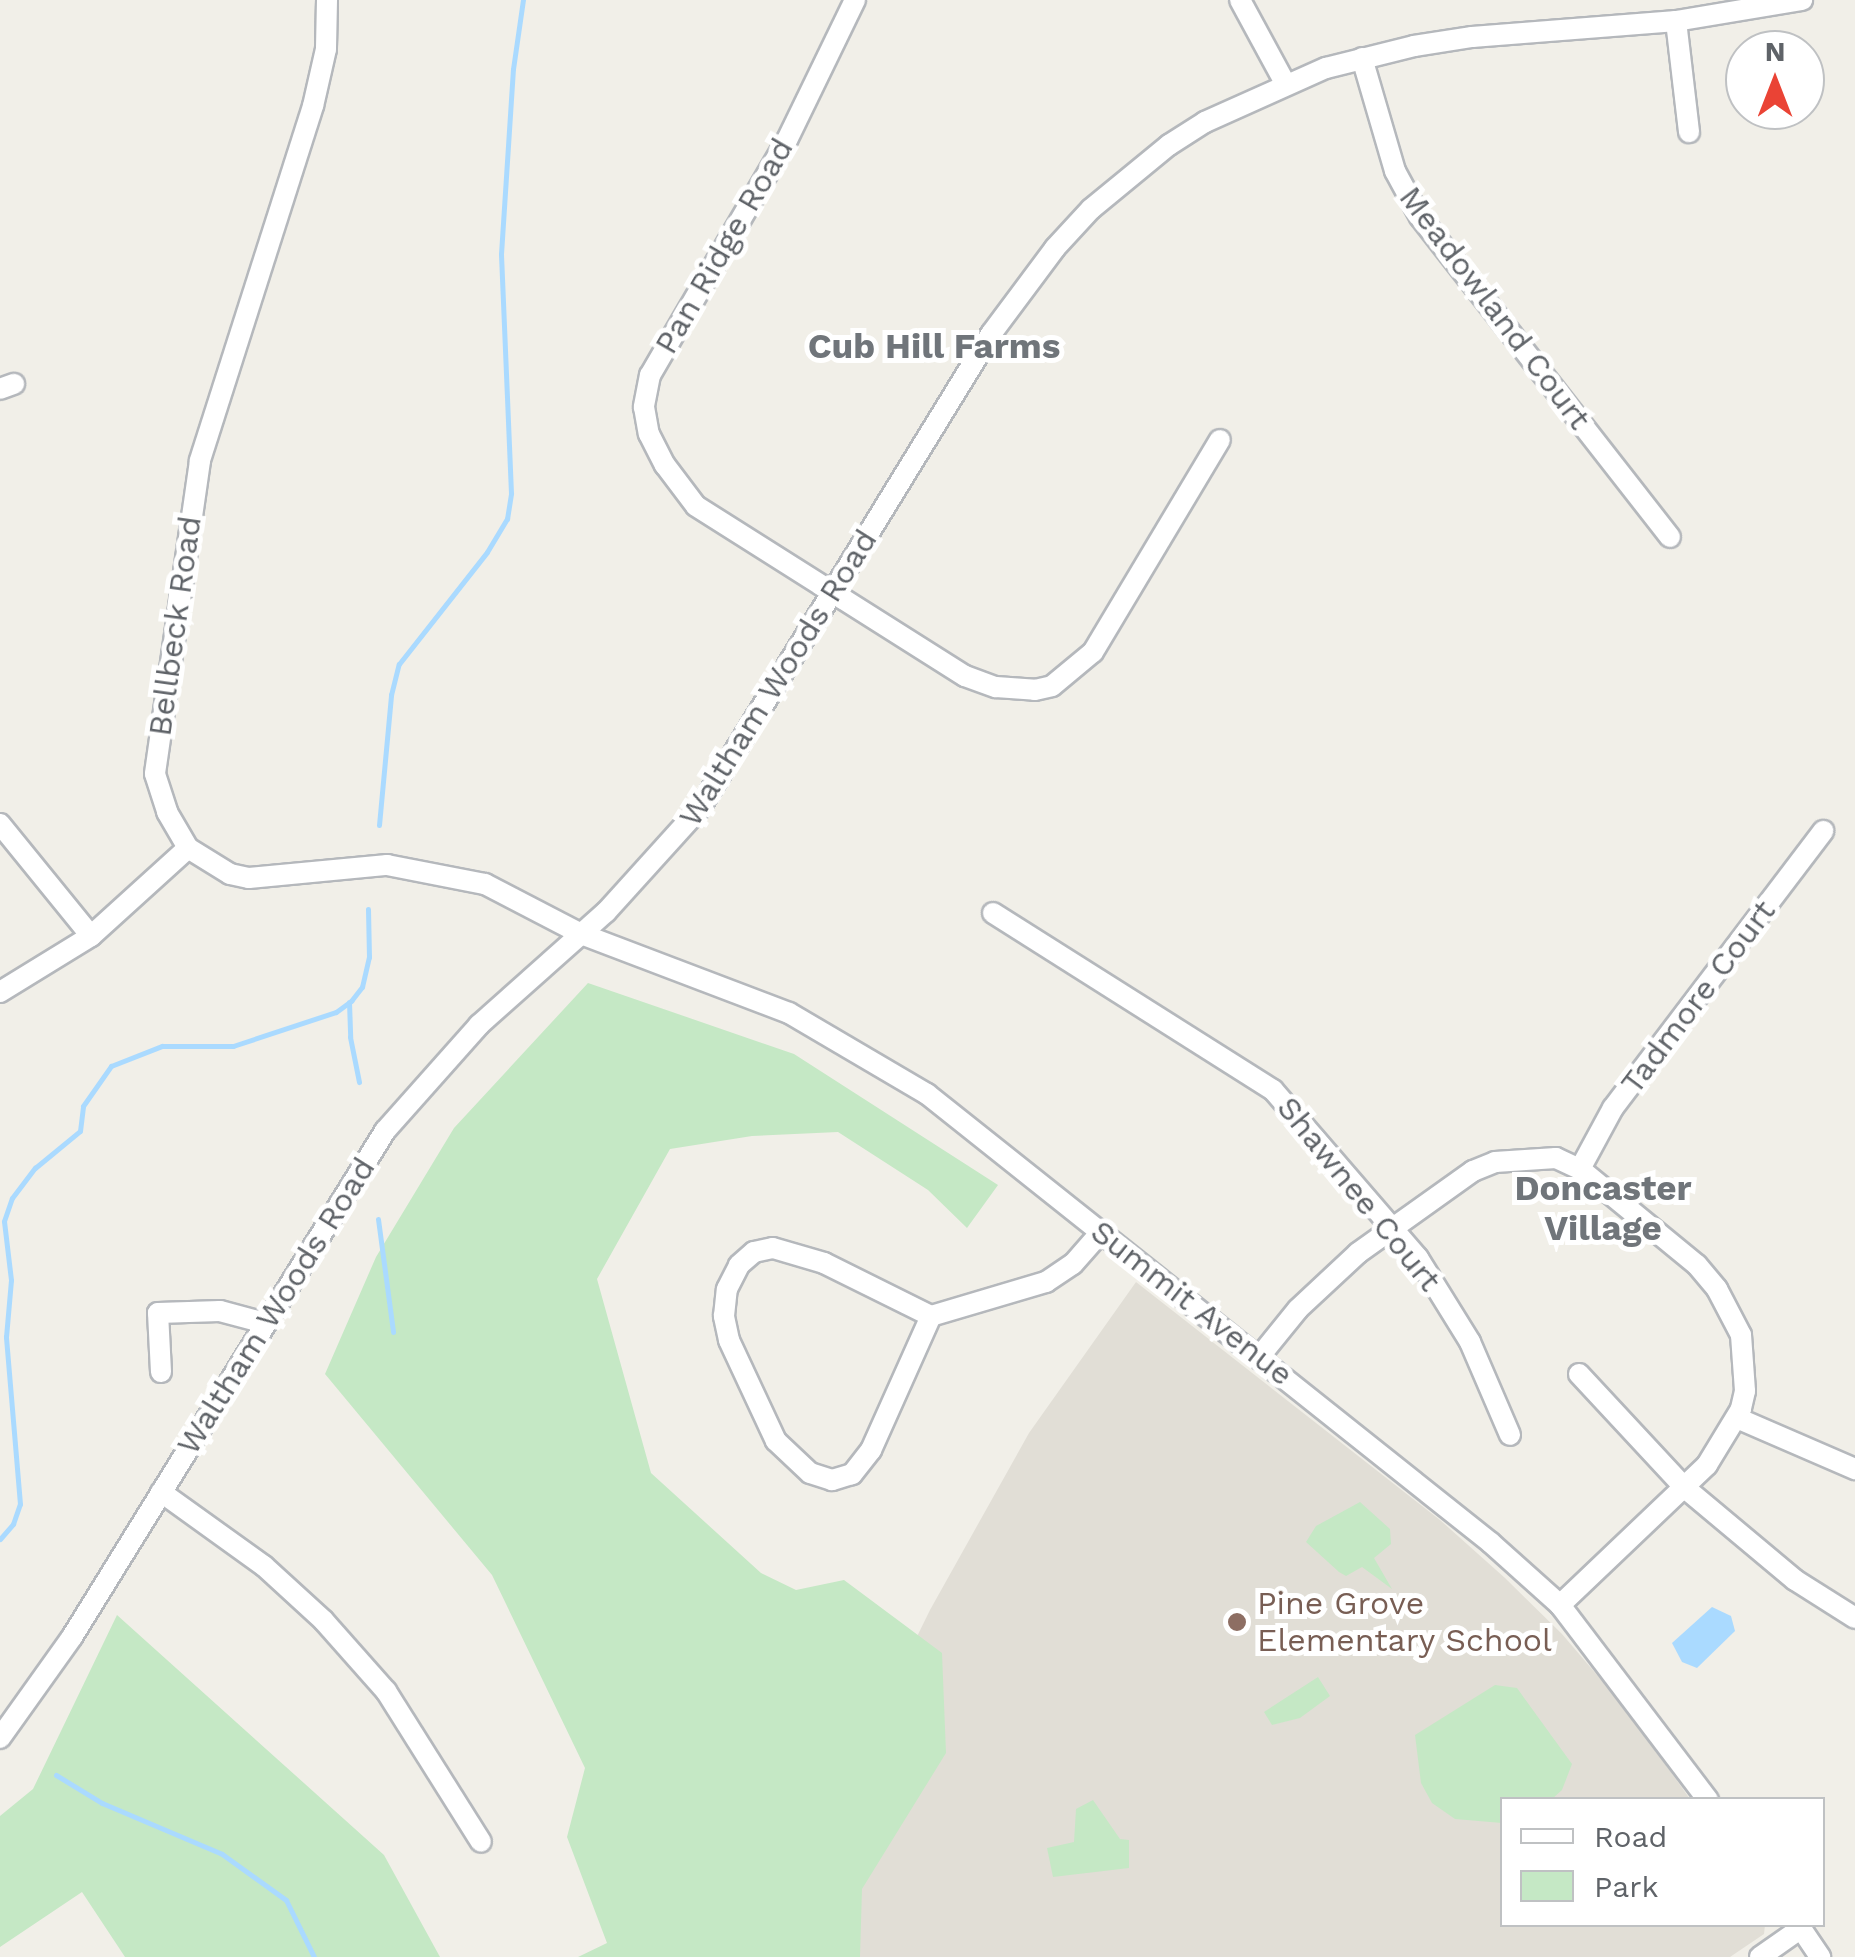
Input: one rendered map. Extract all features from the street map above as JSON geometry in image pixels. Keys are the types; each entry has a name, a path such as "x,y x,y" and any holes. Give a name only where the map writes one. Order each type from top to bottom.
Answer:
{"street":[{"name":"Bellbeck Road","path":"327,0 326,49 313,106 200,460 154,774 166,812 188,848 230,874 250,878 363,866 436,871 484,884 581,934"},
{"name":"Pan Ridge Road","path":"856,0 787,140 650,375 644,407 649,434 665,465 696,506 833,596 980,683 1014,690 1052,686 1093,652 1220,440"},
{"path":"1240,0 1284,84"},
{"name":"Waltham Woods Road","path":"0,1738 64,1649 385,1132 479,1025 640,878 700,808 991,334 1055,248 1090,210 1170,144 1284,84 1362,58 1472,37 1676,22 1802,0"},
{"path":"1676,22 1688,132"},
{"name":"Meadowland Court","path":"1362,58 1395,171 1420,216 1670,537"},
{"path":"0,824 91,936"},
{"name":"Tadmore Court","path":"1580,1169 1613,1108 1823,831"},
{"path":"0,992 91,936 188,848"},
{"name":"Shawnee Court","path":"993,913 1274,1090 1418,1258 1452,1308 1510,1435"},
{"name":"Summit Avenue","path":"581,934 789,1013 926,1094 1260,1356 1491,1543 1560,1605 1706,1797"},
{"path":"1260,1356 1328,1280 1472,1170 1495,1162 1556,1158 1580,1169 1698,1265 1737,1324 1745,1391 1738,1418 1724,1443 1685,1488 1560,1605"},
{"path":"931,1316 871,1450 852,1474 832,1480 810,1472 770,1431 729,1340 724,1316 726,1289 739,1265 754,1252 773,1248 824,1263 931,1316 1046,1282 1073,1264 1102,1231"},
{"path":"160,1372 158,1313 220,1310 265,1323"},
{"path":"1580,1374 1685,1488 1795,1580 1855,1618"},
{"path":"1738,1418 1855,1469"},
{"path":"161,1492 264,1566 324,1621 386,1691 482,1842"},
{"path":"1760,1957 1799,1927 1820,1957"}],"shaded area":[{"name":"Pine Grove Elementary School","path":"1136,1282 1440,1520 1505,1578 1562,1634 1626,1709 1689,1797 1500,1797 1500,1927 1765,1927 1764,1934 1730,1957 801,1957 905,1661 1029,1433"}],"green space":[{"path":"588,983 794,1054 998,1185 967,1228 928,1190 838,1132 752,1136 670,1149 597,1279 651,1473 761,1573 796,1590 844,1580 942,1653 946,1753 862,1889 860,1957 578,1957 607,1943 567,1837 585,1768 492,1575 325,1374 376,1257 454,1128"},
{"path":"1360,1502 1390,1529 1391,1544 1374,1558 1392,1589 1362,1567 1346,1576 1306,1542 1316,1526"},
{"path":"117,1615 384,1855 440,1957 125,1957 82,1892 0,1947 0,1816 33,1789"},
{"path":"1318,1677 1330,1696 1300,1718 1272,1725 1264,1712"},
{"path":"1495,1685 1517,1688 1572,1764 1562,1790 1554,1797 1500,1797 1500,1823 1455,1819 1432,1803 1421,1783 1415,1735"},
{"path":"1093,1800 1120,1839 1129,1840 1129,1868 1053,1877 1047,1848 1074,1842 1076,1809"}],"water":[{"path":"1712,1607 1731,1616 1735,1631 1697,1668 1682,1662 1672,1643"}],"waterway":[{"path":"379,825 391,695 399,664 487,552 507,519 511,493 501,254 513,69 523,0"},
{"path":"0,1539 13,1524 20,1504 6,1337 11,1280 4,1221 12,1198 35,1168 80,1131 83,1106 111,1066 162,1046 233,1046 336,1012 351,1001 362,987 369,957 368,909"},
{"path":"349,1002 350,1037 359,1082"},
{"path":"378,1219 393,1332"},
{"path":"56,1775 102,1803 222,1854 286,1900 314,1957"}],"place":[{"name":"Pine Grove Elementary School","path":"1237,1622"}],"district":[{"name":"Cub Hill Farms","path":"934,346"},
{"name":"Doncaster Village","path":"1603,1208"}]}
